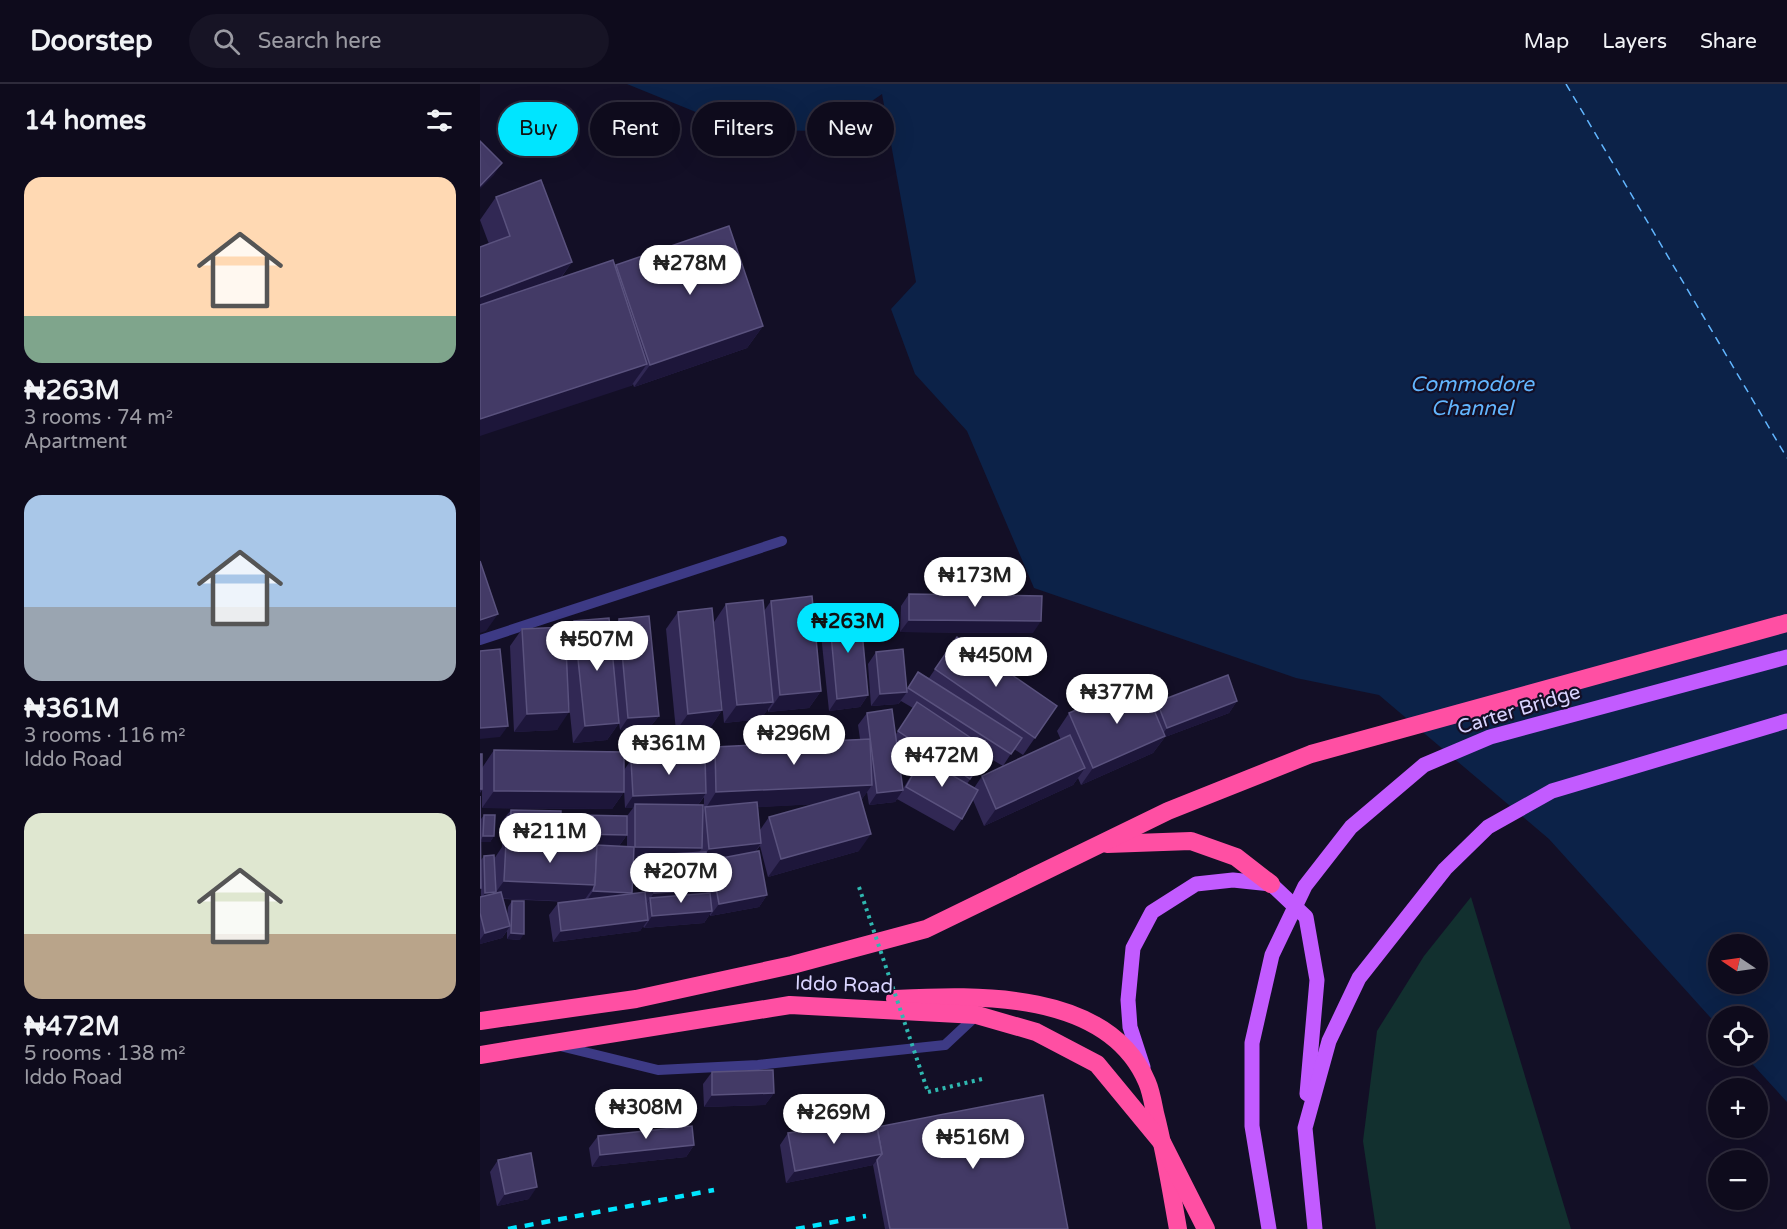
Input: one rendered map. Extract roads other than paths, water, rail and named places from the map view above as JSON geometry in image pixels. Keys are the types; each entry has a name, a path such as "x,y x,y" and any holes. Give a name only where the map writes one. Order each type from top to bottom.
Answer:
{"highway":[{"name":"Iddo Road","path":"480,1021 636,999 792,965 926,929 1178,807 1311,754 1787,623"},
{"path":"1102,844 1191,841 1236,857 1271,884"},
{"path":"790,1005 924,998 999,998 1058,1009 1100,1028 1124,1047 1147,1082 1163,1144 1178,1229"},
{"name":"Iddo Road","path":"480,1054 790,1005 977,1015 1036,1032 1097,1064 1163,1144"},
{"path":"1163,1144 1206,1229"}],"main road":[{"name":"Carter Bridge","path":"1269,1229 1252,1126 1252,1043 1272,955 1305,886 1351,827 1424,765 1490,737 1787,657"},
{"path":"1305,1128 1329,1041 1359,978 1445,869 1488,827 1552,791 1787,721"},
{"path":"1147,1082 1130,1027 1128,1000 1133,948 1152,912 1196,884 1233,880 1271,884 1306,917 1317,980 1305,1128 1315,1229"}],"lane":[{"path":"480,640 782,540"},
{"path":"554,1044 658,1070 758,1065 945,1045 977,1015"}],"water":[{"name":"Commodore Channel","path":"627,84 1787,84 1787,1102 1768,1081 1768,1078 1765,1078 1754,1066 1768,1066 1768,1006 1708,1006 1708,1015 1549,839 1379,695 1296,678 1034,588 967,431 915,374 891,309 916,282 893,156 894,102 883,102 882,94 871,102 807,102 807,131 795,131 795,102 692,102 692,110 680,106 680,102 671,102"}],"railway":[{"path":"508,1229 714,1190"},
{"path":"796,1229 866,1216"}]}
